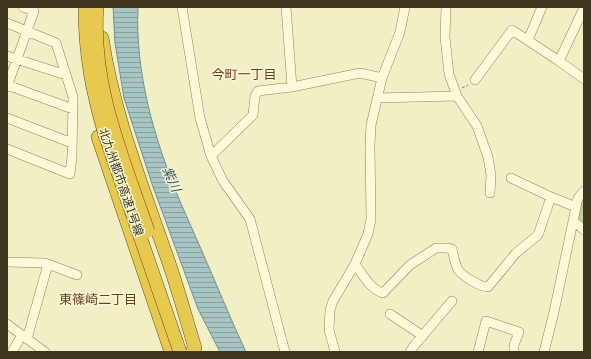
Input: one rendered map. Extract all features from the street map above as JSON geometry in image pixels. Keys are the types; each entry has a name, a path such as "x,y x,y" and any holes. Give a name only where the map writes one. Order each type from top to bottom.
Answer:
{"highway":[{"path":"85,7 82,29 84,57 93,118 170,352"},
{"name":"北九州都市高速1号線","path":"85,7 87,56 97,109 104,135 180,352"},
{"path":"97,7 105,57 128,149 162,242 195,348 192,352"},
{"name":"北九州都市高速1号線","path":"97,7 95,30 97,56 107,108 188,352"}],"street":[{"path":"23,7 34,11 7,86 73,109"},
{"path":"182,7 200,118 211,156 223,181 250,219 285,352"},
{"path":"286,7 292,87"},
{"path":"335,352 329,330 330,310 333,301 354,264 368,234 371,219 370,132 382,78 400,32 404,7"},
{"path":"446,7 445,37 449,74 456,94 477,126 488,157 491,175 490,193"},
{"path":"528,40 542,7"},
{"path":"559,61 581,9"},
{"path":"7,23 27,30 56,44 73,97 70,174 7,149"},
{"path":"475,80 512,30 584,79"},
{"path":"7,56 66,75"},
{"path":"211,156 253,115 255,96 258,91 292,87 360,73 382,78"},
{"path":"377,98 456,94"},
{"path":"7,118 72,143"},
{"path":"511,178 576,207"},
{"path":"544,352 578,198 584,191"},
{"path":"354,264 372,287 383,293 410,265 436,248 452,249 459,271 479,285 488,287 516,253 538,235 551,197"},
{"path":"573,221 584,230"},
{"path":"7,262 34,262 48,264 77,276"},
{"path":"12,352 24,337 48,264"},
{"path":"410,352 452,301"},
{"path":"390,314 423,336"},
{"path":"478,352 486,321 519,332 514,345 514,352"},
{"path":"7,324 45,352"}],"path":[{"path":"456,94 475,80"}],"green space":[{"path":"584,192 584,230 573,221"}],"water":[{"path":"113,7 138,7 138,32 143,81 154,129 170,176 246,352 220,352 198,309 152,184 124,98 115,43"}],"district":[{"name":"今町一丁目","path":"244,74"},
{"name":"東篠崎二丁目","path":"98,299"}],"water label":[{"name":"紫川","path":"172,179"}]}
